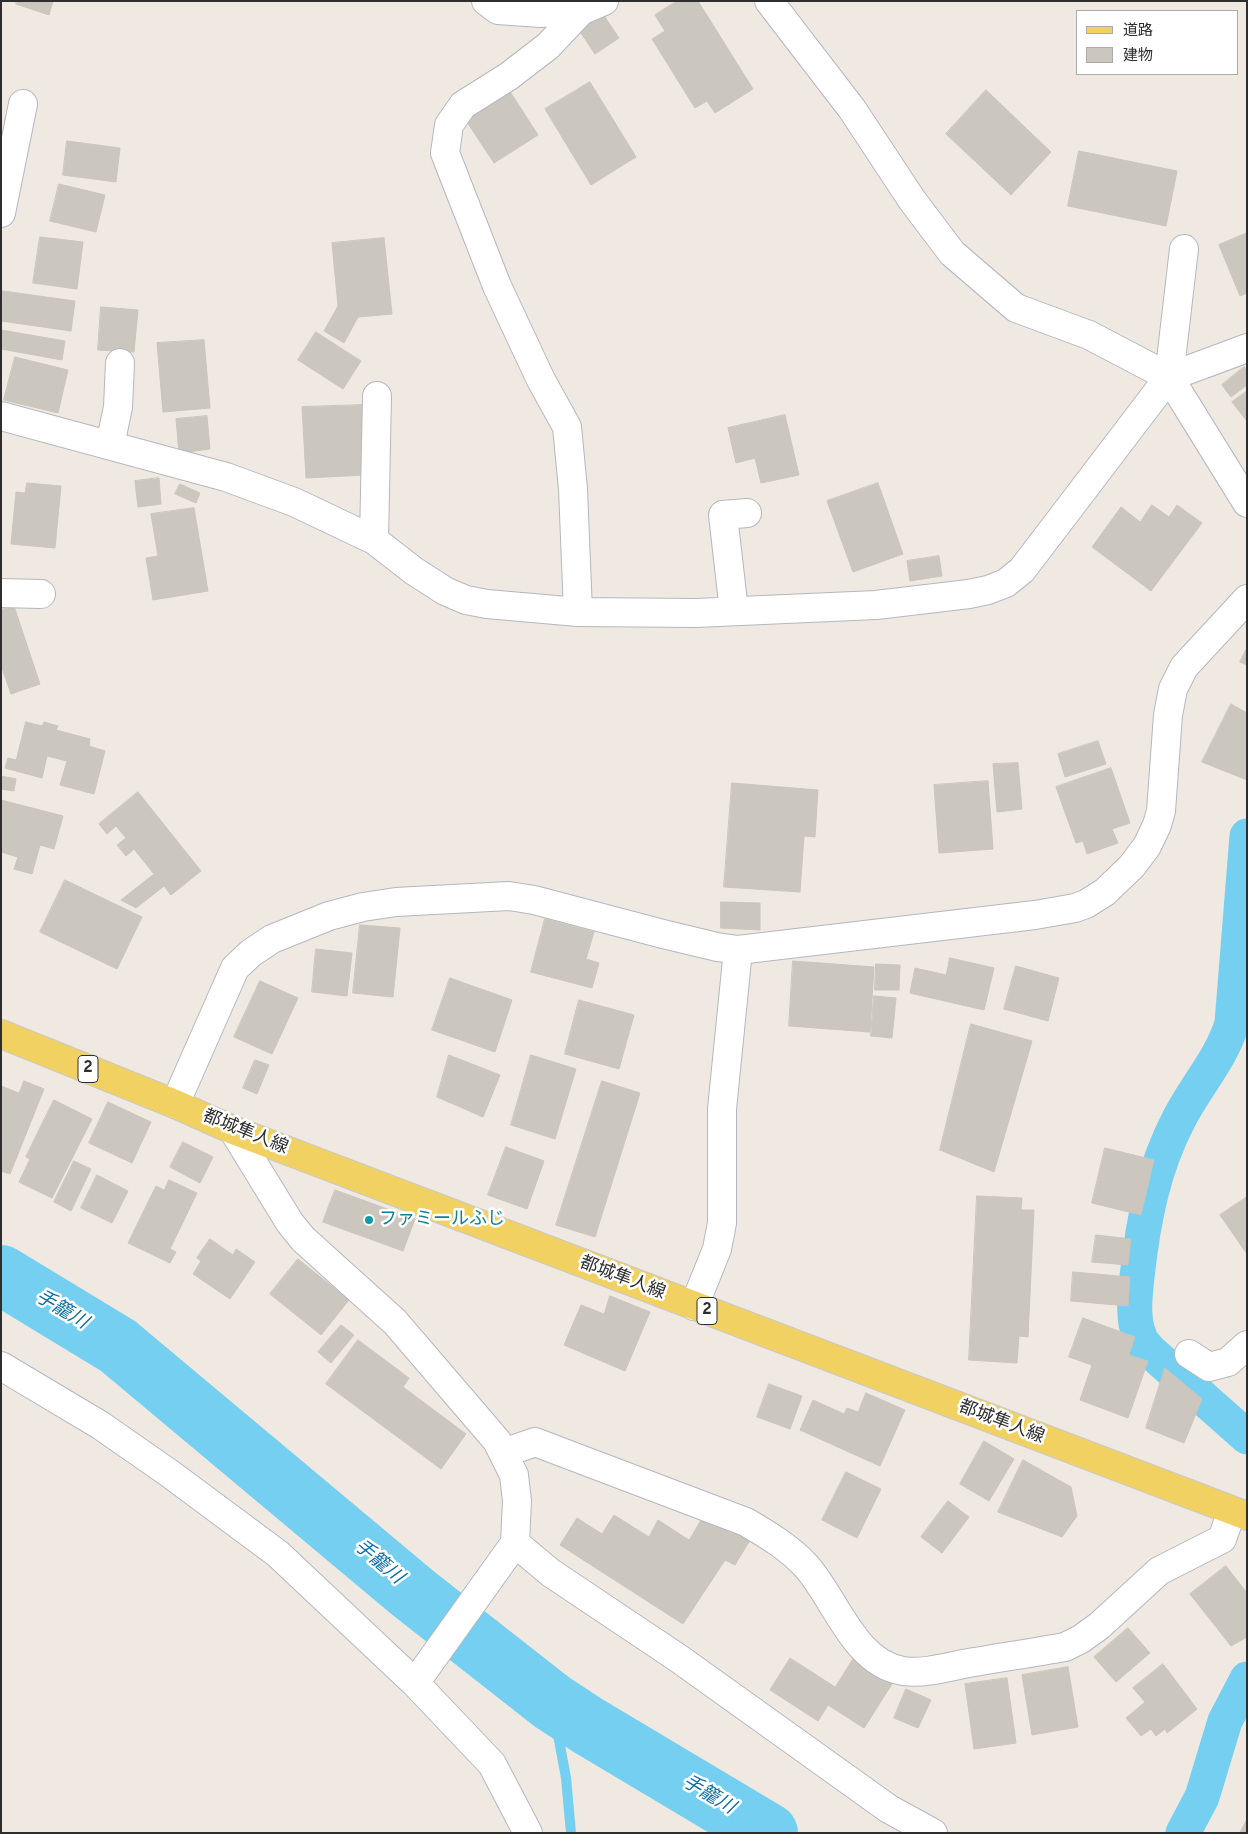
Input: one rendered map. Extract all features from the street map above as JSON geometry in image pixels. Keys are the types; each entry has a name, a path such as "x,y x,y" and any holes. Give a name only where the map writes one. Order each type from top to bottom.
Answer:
{"main road":[{"name":"都城隼人線","path":"1,1034 175,1104 233,1130 1240,1514"}],"street":[{"path":"486,1 498,10 541,14 592,6"},
{"path":"769,1 852,109 912,200 952,253 1016,308 1089,335 1169,377 1247,503"},
{"path":"578,612 573,489 567,427 540,380 497,286 445,154 449,125 463,106 509,76 548,46 592,6"},
{"path":"1,213 23,104"},
{"path":"1,416 226,477 294,502 374,540 414,571 455,596 487,604 578,612 696,613 876,605 969,594 988,590 1006,583 1022,570 1169,377 1184,249"},
{"path":"1169,377 1247,348"},
{"path":"110,446 118,407 120,363"},
{"path":"374,540 377,396"},
{"path":"734,611 723,515 747,513"},
{"path":"1,593 41,594"},
{"path":"175,1104 235,968 251,953 272,939 329,916 363,907 396,902 520,896 663,934 738,950 1035,915 1075,908 1086,904 1105,892 1132,866 1147,846 1161,812 1170,702 1178,677 1184,667 1247,599"},
{"path":"694,1306 717,1250 722,1223 722,1109 738,950"},
{"path":"233,1130 290,1224 303,1239 395,1322 497,1441 514,1475 517,1501 515,1543 415,1683"},
{"path":"1189,1354 1209,1367 1228,1362 1247,1345"},
{"path":"1,1366 100,1425 169,1473 278,1554 415,1683 492,1764 528,1833"},
{"path":"504,1453 535,1442 746,1522 772,1538 806,1566 817,1579 856,1642 885,1666 902,1671 932,1670 1065,1647 1081,1639 1099,1626 1159,1571 1222,1539 1240,1514"},
{"path":"515,1543 551,1573 678,1658 889,1809 933,1833"}],"building":[{"path":"17,1 53,1 49,15 16,4"},
{"path":"677,1 698,1 753,89 715,113 707,101 695,108 652,39 665,31 655,15"},
{"path":"603,14 619,38 595,54 579,30"},
{"path":"590,82 636,157 591,185 545,109"},
{"path":"509,90 538,135 494,163 465,119"},
{"path":"986,90 1051,152 1011,195 946,134"},
{"path":"67,141 120,148 116,182 63,175"},
{"path":"1079,151 1177,171 1166,226 1068,206"},
{"path":"59,184 105,195 96,232 50,221"},
{"path":"1247,233 1247,293 1240,296 1219,245"},
{"path":"40,237 83,242 77,289 33,283"},
{"path":"384,238 392,314 358,317 344,343 324,331 338,306 332,243"},
{"path":"3,291 75,301 71,331 1,321"},
{"path":"101,307 138,310 134,352 98,350"},
{"path":"1,330 65,341 62,360 1,349"},
{"path":"316,332 361,361 343,389 298,360"},
{"path":"204,340 210,408 163,412 157,343"},
{"path":"15,357 68,370 58,413 4,400"},
{"path":"1244,367 1247,371 1247,385 1231,397 1222,385"},
{"path":"1247,391 1247,421 1232,402"},
{"path":"362,405 365,475 306,478 302,407"},
{"path":"785,415 799,475 761,483 755,458 736,463 728,428"},
{"path":"207,416 210,449 179,453 176,419"},
{"path":"159,478 161,504 138,507 135,481"},
{"path":"27,483 61,486 55,548 11,544 16,492 25,493"},
{"path":"878,483 903,554 853,572 827,501"},
{"path":"180,484 200,493 196,503 175,494"},
{"path":"1152,505 1169,517 1177,505 1202,523 1151,591 1092,547 1121,507 1140,522"},
{"path":"194,508 208,591 153,600 146,558 158,556 151,514"},
{"path":"939,556 942,576 910,581 907,561"},
{"path":"14,606 40,684 11,694 1,665 1,610"},
{"path":"1247,648 1247,665 1240,662"},
{"path":"1231,704 1247,713 1247,780 1202,762"},
{"path":"26,722 42,726 44,722 58,726 56,730 90,739 89,746 105,751 94,794 60,785 67,761 47,756 42,778 5,768 8,758 16,760"},
{"path":"1098,741 1106,764 1065,777 1058,754"},
{"path":"1018,763 1022,809 997,812 993,764"},
{"path":"1111,768 1130,823 1112,829 1118,843 1087,854 1083,841 1076,843 1056,787"},
{"path":"1,776 16,779 14,791 1,789"},
{"path":"988,781 993,849 939,853 934,785"},
{"path":"732,783 818,790 815,837 804,836 800,892 724,887"},
{"path":"138,792 201,871 171,895 164,886 136,908 121,900 154,874 134,849 126,856 117,845 126,838 116,826 107,834 99,824"},
{"path":"1,800 63,816 54,849 40,845 32,874 14,869 18,857 1,852"},
{"path":"65,880 142,917 117,969 40,932"},
{"path":"721,902 760,903 760,930 721,928"},
{"path":"545,919 594,932 586,959 599,963 592,988 531,972"},
{"path":"360,925 400,928 393,997 353,993"},
{"path":"316,949 352,953 347,996 312,992"},
{"path":"950,958 994,968 984,1010 910,993 915,968 946,975"},
{"path":"793,961 874,967 870,1032 789,1026"},
{"path":"876,964 900,965 899,990 875,990"},
{"path":"1016,966 1059,978 1048,1021 1004,1009"},
{"path":"450,978 512,1000 495,1052 432,1030"},
{"path":"260,981 298,998 272,1054 234,1037"},
{"path":"874,996 896,998 892,1038 871,1036"},
{"path":"579,1000 634,1015 619,1069 565,1054"},
{"path":"971,1024 1032,1041 994,1172 940,1150"},
{"path":"449,1055 500,1075 483,1117 437,1097"},
{"path":"531,1055 576,1069 555,1139 511,1125"},
{"path":"255,1060 269,1065 257,1094 243,1088"},
{"path":"24,1081 44,1089 10,1174 1,1171 1,1144 3,1139 1,1138 1,1086 19,1093"},
{"path":"602,1081 640,1093 595,1237 556,1225"},
{"path":"54,1100 92,1119 52,1198 19,1182 30,1159 26,1157"},
{"path":"108,1102 151,1122 132,1163 89,1143"},
{"path":"183,1142 213,1157 200,1183 170,1167"},
{"path":"506,1147 544,1161 527,1209 488,1195"},
{"path":"1105,1148 1154,1160 1141,1215 1092,1203"},
{"path":"74,1161 91,1169 71,1211 54,1202"},
{"path":"97,1175 128,1191 112,1223 81,1208"},
{"path":"169,1180 197,1193 170,1249 176,1252 170,1263 128,1243 156,1186 164,1190"},
{"name":"ファミールふじ","path":"335,1190 415,1219 403,1251 323,1222"},
{"path":"977,1196 1022,1198 1021,1210 1034,1210 1028,1337 1019,1336 1017,1363 969,1360"},
{"path":"1247,1197 1247,1254 1220,1215"},
{"path":"1096,1235 1131,1239 1128,1265 1092,1262"},
{"path":"210,1239 233,1255 236,1249 255,1262 230,1299 193,1274 201,1261 197,1258"},
{"path":"298,1259 349,1300 321,1335 270,1294"},
{"path":"1073,1272 1130,1277 1128,1306 1071,1301"},
{"path":"610,1296 650,1312 625,1371 564,1345 581,1305 604,1314"},
{"path":"1083,1318 1135,1337 1129,1355 1148,1361 1128,1418 1080,1400 1092,1365 1069,1357"},
{"path":"341,1325 354,1335 331,1363 318,1352"},
{"path":"358,1340 409,1378 403,1387 466,1434 441,1469 326,1384"},
{"path":"1165,1368 1202,1399 1184,1443 1146,1428"},
{"path":"769,1384 802,1396 790,1429 757,1417"},
{"path":"866,1393 905,1410 880,1466 800,1430 813,1400 844,1414 847,1408 858,1412"},
{"path":"984,1441 1014,1459 989,1501 960,1484"},
{"path":"1023,1460 1071,1487 1077,1516 1062,1537 998,1512"},
{"path":"846,1472 881,1489 857,1538 822,1520"},
{"path":"948,1501 969,1517 942,1553 921,1537"},
{"path":"706,1512 750,1540 735,1565 725,1560 683,1624 560,1545 577,1518 602,1534 614,1515 649,1537 658,1520 689,1540"},
{"path":"1226,1566 1247,1593 1247,1637 1231,1646 1190,1594"},
{"path":"1128,1628 1150,1653 1116,1682 1094,1657"},
{"path":"855,1656 894,1681 864,1728 828,1705 818,1721 770,1690 790,1658 835,1687"},
{"path":"1163,1664 1197,1709 1167,1733 1165,1729 1156,1736 1151,1729 1141,1736 1126,1718 1145,1702 1133,1688"},
{"path":"1068,1667 1078,1727 1032,1735 1022,1675"},
{"path":"1007,1678 1016,1743 974,1749 965,1684"},
{"path":"906,1689 931,1700 918,1728 894,1718"},
{"path":"1247,1819 1247,1833 1240,1833"}],"waterway":[{"path":"1247,836 1232,1023 1222,1048 1185,1107 1162,1157 1146,1216 1139,1256 1135,1307 1137,1330 1146,1347 1247,1437"},
{"name":"手籠川","path":"1,1275 118,1346 413,1593 552,1702 587,1725 768,1833"},
{"path":"1183,1833 1202,1797 1225,1721 1247,1679"},
{"path":"552,1702 566,1778 571,1833"}],"place":[{"name":"ファミールふじ","path":"369,1220"}]}
